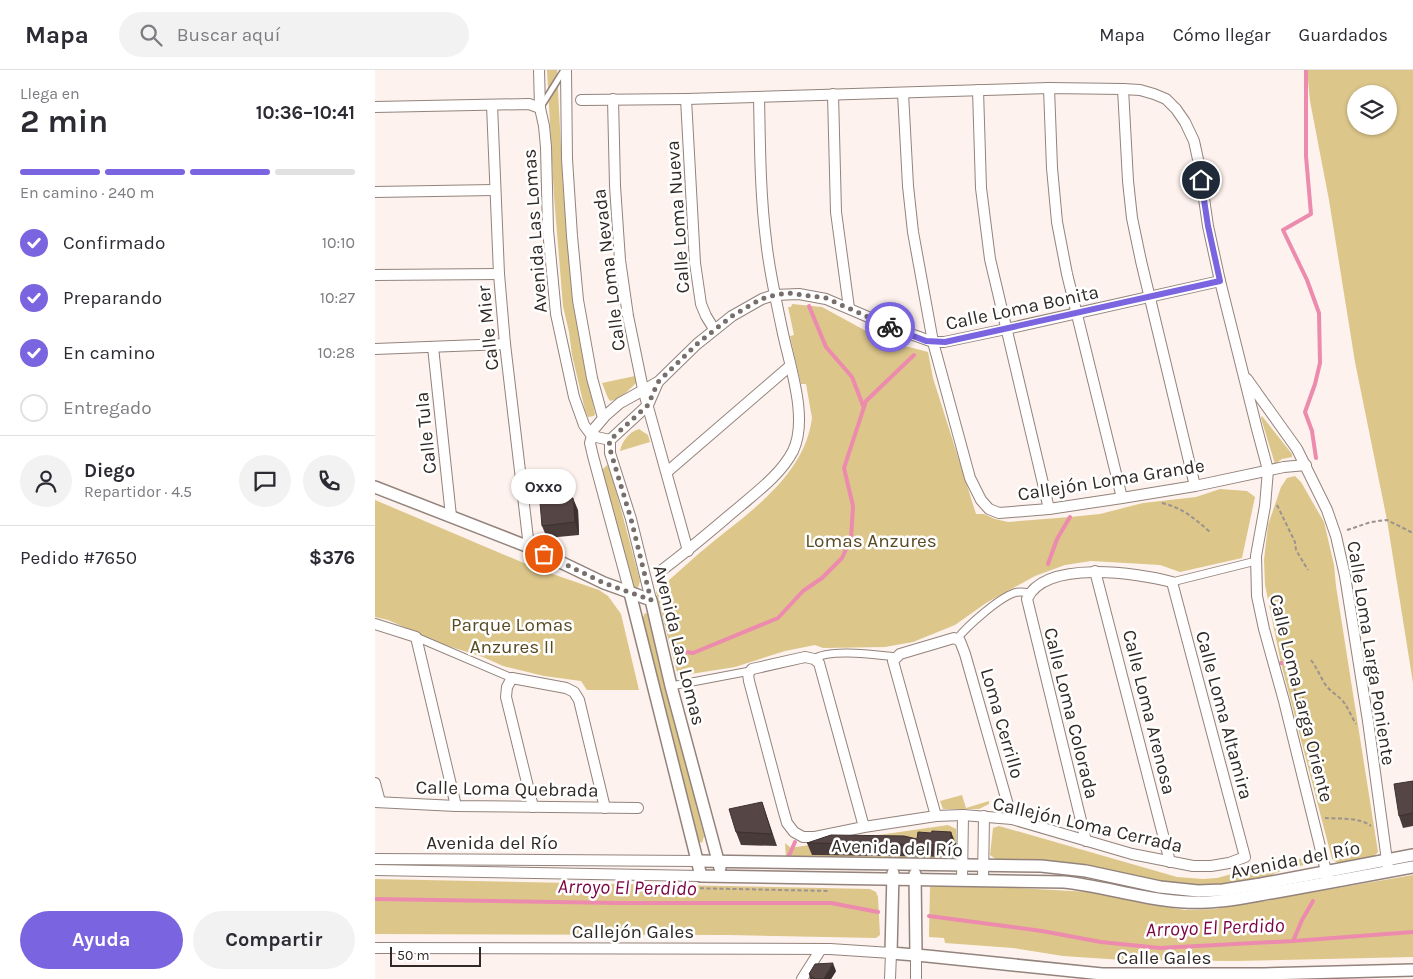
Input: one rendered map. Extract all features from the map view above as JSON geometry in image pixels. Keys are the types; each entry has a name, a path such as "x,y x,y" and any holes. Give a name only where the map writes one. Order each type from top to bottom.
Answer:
{"street":[{"name":"Avenida Las Lomas","path":"539,70 544,126 548,230 556,314 574,397 584,425 592,436 590,442 593,456 630,593 701,876"},
{"path":"565,70 567,159 578,300 603,418"},
{"path":"1049,88 1057,222 1076,313 1122,498"},
{"name":"Calle Loma Larga Oriente","path":"581,100 686,99 1049,88 1123,89 1140,90 1154,94 1165,99 1176,109 1194,141 1208,226 1220,281 1268,470 1265,506 1256,561 1257,596 1263,629 1284,701 1327,877"},
{"path":"1123,89 1125,143 1132,218 1195,486"},
{"path":"978,90 981,188 990,259 1049,509"},
{"name":"Callejón Loma Grande","path":"903,92 908,186 913,232 933,342 970,478 981,500 989,509 999,513 1049,509 1195,486 1268,470 1306,465"},
{"path":"833,94 836,212 849,308"},
{"path":"662,570 688,551 766,484 793,451 797,440 798,400 769,269 762,202 759,97"},
{"name":"Calle Loma Nevada","path":"613,99 615,186 620,260 628,316 643,389 688,551"},
{"name":"Calle Loma Nueva","path":"686,99 691,218 695,263 701,304 714,329"},
{"path":"375,107 529,104 541,108"},
{"name":"Calle Mier","path":"492,105 494,190 499,274 505,344 529,547"},
{"path":"375,192 494,190"},
{"path":"375,275 499,274"},
{"name":"Calle Loma Bonita","path":"592,436 603,418 620,403 658,382 714,329 748,306 775,295 788,293 826,298 894,328 933,342 945,342 1220,281"},
{"path":"375,349 505,344"},
{"name":"Calle Tula","path":"433,347 451,516"},
{"path":"667,472 790,366"},
{"name":"Calle Loma Larga Poniente","path":"1244,374 1297,449 1327,510 1333,527 1345,576 1368,721 1388,872"},
{"name":"Calle Loma Bonita","path":"610,440 648,405 658,382"},
{"path":"592,436 610,440"},
{"name":"Avenida Las Lomas","path":"610,440 610,453 631,519 671,686 722,877"},
{"path":"375,487 529,547 604,583 651,600"},
{"path":"671,686 750,671 755,668 805,657 815,658 827,654 867,654 896,657 951,638 957,639 966,627 1009,595 1020,591 1029,593 1038,585 1056,578 1095,571 1115,572 1172,582 1256,561"},
{"name":"Calle Loma Arenosa","path":"1095,571 1170,862"},
{"name":"Calle Loma Altamira","path":"1172,582 1245,857"},
{"name":"Calle Loma Colorada","path":"1029,593 1027,599 1028,606 1085,841"},
{"path":"375,624 416,637 512,678 566,688 574,692 579,700 605,808"},
{"path":"416,637 456,806"},
{"name":"Loma Cerrillo","path":"957,639 960,641 965,654 1011,819"},
{"path":"896,657 893,661 894,665 936,816"},
{"path":"815,658 821,668 864,827"},
{"name":"Callejón Loma Cerrada","path":"750,671 748,674 749,681 787,823 794,832 803,836 815,837 936,816 963,815 1011,819 1085,841 1193,866 1229,863 1245,857"},
{"path":"512,678 507,687 506,697 533,807"},
{"path":"375,782 378,802"},
{"name":"Calle Loma Quebrada","path":"378,802 456,806 638,808"},
{"path":"962,880 963,815"},
{"path":"983,880 984,816"},
{"name":"Avenida del Río","path":"375,870 701,876 892,884 962,880 1064,882 1092,885 1148,898 1182,902 1207,902 1242,898 1386,860 1413,855"},
{"name":"Avenida del Río","path":"375,859 821,862 893,865 1041,866 1086,870 1160,887 1198,891 1223,890 1413,868"},
{"path":"890,979 893,865"},
{"path":"915,865 916,979"},
{"name":"Callejón Gales","path":"375,948 821,949 891,953"},
{"path":"802,979 821,949"},
{"name":"Calle Gales","path":"891,953 1102,974 1263,976 1413,970"}],"lane":[{"path":"541,108 565,70"}],"path":[{"path":"1275,502 1295,542 1296,550 1308,570"},
{"path":"1161,503 1178,508 1194,517 1210,532"},
{"path":"1333,527 1346,531 1371,522 1387,520 1411,532 1413,531"},
{"path":"1311,660 1319,670 1325,684 1334,695 1345,703 1359,728"},
{"path":"1289,685 1305,700"},
{"path":"1323,818 1364,821 1373,828"}],"green space":[{"path":"547,70 557,70 563,187 573,305 595,414 588,417 572,355 563,306 554,196"},
{"path":"1307,70 1413,70 1413,683 1387,520 1355,362 1329,200 1310,101"},
{"name":"Lomas Anzures","path":"792,304 822,307 890,344 928,352 933,378 976,514 984,514 1008,522 1070,517 1100,514 1143,503 1196,497 1220,489 1247,491 1255,497 1242,558 1180,572 1160,565 1091,561 1065,565 1035,576 986,603 955,625 913,642 885,647 823,648 815,645 785,651 735,667 678,676 656,592 699,553 761,503 788,473 799,456 807,438 812,418 806,384 801,384 790,336 794,335 788,307 791,307"},
{"path":"635,376 636,383 621,396 610,401 602,383"},
{"path":"1262,416 1292,454 1292,457 1282,459 1275,464"},
{"path":"639,429 648,435 650,442 620,451 627,437"},
{"path":"607,465 610,468 640,581 638,588 632,587 602,470"},
{"path":"1295,476 1301,482 1324,522 1334,565 1378,852 1370,858 1359,861 1336,862 1332,859 1281,663 1265,585 1264,560 1268,525 1281,487 1287,478"},
{"name":"Parque Lomas Anzures II","path":"375,500 538,569 599,590 608,596 621,614 639,690 587,690 581,681 544,676 503,666 483,657 445,645 388,620 375,617"},
{"path":"645,613 648,614 652,627 704,836 702,843 698,841 642,619"},
{"path":"962,795 966,808 989,801 989,804 979,809 943,809 940,801"},
{"path":"948,825 956,829 957,856 953,859 786,857 785,843 791,848"},
{"path":"999,826 1177,877 1217,878 1304,858 1307,860 1301,866 1285,869 1258,881 1215,888 1183,888 1053,861 1000,862 990,855 993,828"},
{"path":"1413,875 1413,957 1234,961 1123,960 1063,956 1013,948 945,943 944,938 929,937 930,887 958,885 1109,893 1149,904 1185,910 1215,909"},
{"path":"375,879 870,889 876,892 878,897 880,935 876,938 728,935 375,934"}],"building":[{"path":"573,498 575,522 542,526 540,502"},
{"path":"1413,781 1413,813 1399,816 1394,784"},
{"path":"762,802 772,834 736,832 729,809"},
{"path":"932,831 951,832 951,845 807,843 831,835 904,836 917,839 918,832 931,833"},
{"path":"833,963 824,979 815,979 809,974 815,964"}],"waterway":[{"path":"1306,70 1306,156 1311,214 1283,230 1307,280 1319,313 1320,363 1305,412 1312,431 1316,458"},
{"path":"809,306 826,347 852,377 864,408"},
{"path":"679,651 693,653 778,618 803,591 822,578 842,558 851,539 853,506 844,468 866,401 914,355"},
{"path":"1048,564 1057,539 1070,517"},
{"path":"1281,663 1297,664"},
{"path":"788,858 795,842"},
{"name":"Arroyo El Perdido","path":"375,899 619,903 831,903 878,912"},
{"path":"1293,941 1313,901"},
{"name":"Arroyo El Perdido","path":"929,916 1042,931 1101,942 1160,948 1413,932"}],"way so far":[{"path":"544,554 604,583 651,600 631,519 609,446 610,440 648,405 658,382 714,329 748,306 761,299 775,295 788,293 826,298 890,327"}],"place":[{"name":"Oxxo","path":"544,554"}],"route":[{"path":"890,327 926,341 945,342 1220,281 1208,226 1201,180"}]}
